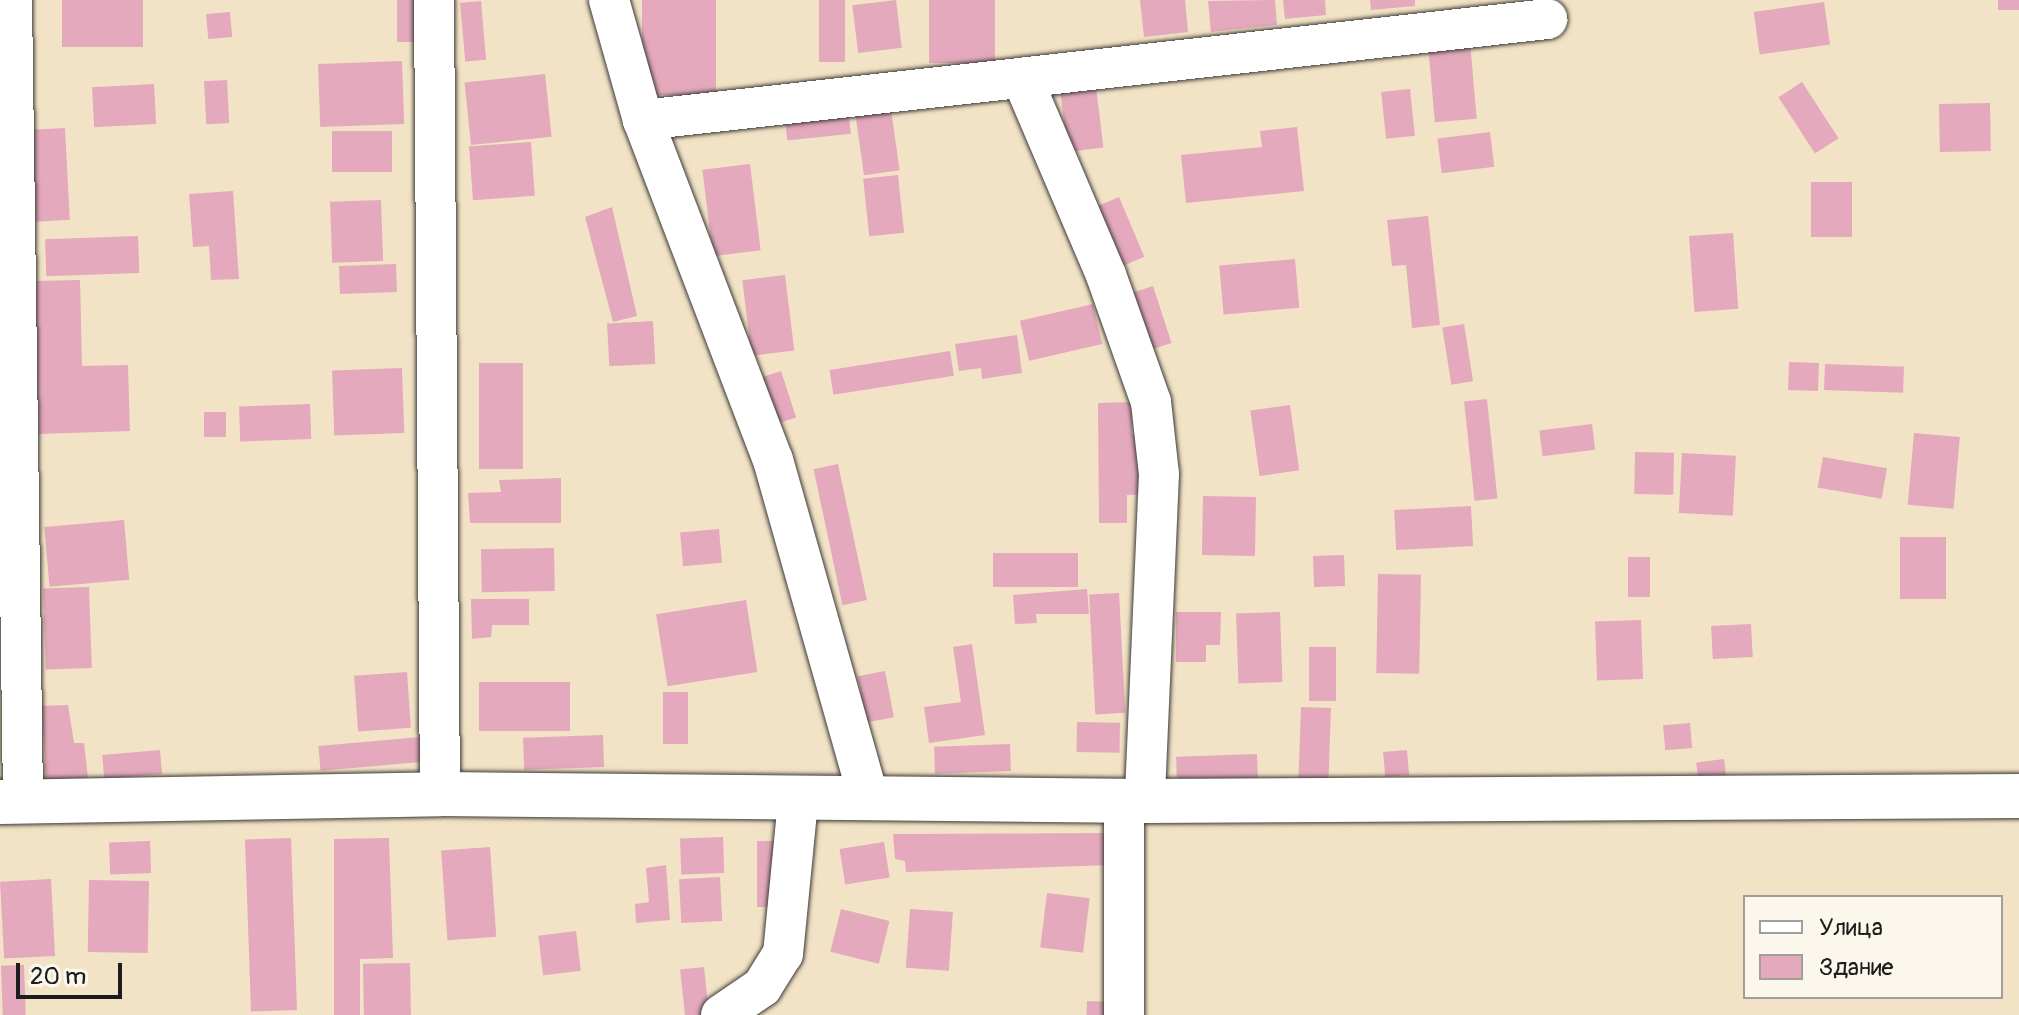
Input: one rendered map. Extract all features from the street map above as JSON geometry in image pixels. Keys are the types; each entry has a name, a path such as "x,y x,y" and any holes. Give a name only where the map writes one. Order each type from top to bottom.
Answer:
{"street":[{"path":"12,0 11,802 440,794 798,801 2019,796"},
{"path":"434,0 440,794"},
{"path":"609,0 643,120 773,460 869,799"},
{"path":"643,120 1547,19"},
{"path":"1022,78 1106,275 1151,402 1159,474 1135,801 1124,1015"},
{"path":"721,1015 762,987 783,954 798,801"}],"building":[{"path":"62,0 143,0 143,47 62,47"},
{"path":"397,0 422,0 422,42 397,42"},
{"path":"642,0 716,0 716,95 642,95"},
{"path":"819,0 845,0 845,62 819,62"},
{"path":"896,0 902,48 858,53 852,5"},
{"path":"929,0 995,0 995,63 929,63"},
{"path":"1140,0 1185,0 1188,32 1144,37"},
{"path":"1275,0 1277,25 1211,32 1208,1"},
{"path":"1283,0 1325,0 1326,15 1285,19"},
{"path":"1370,0 1415,0 1415,6 1371,10"},
{"path":"1998,0 2019,0 2019,10 1998,10"},
{"path":"481,1 486,60 465,62 460,3"},
{"path":"1824,2 1830,45 1760,54 1754,12"},
{"path":"230,12 232,37 208,39 206,14"},
{"path":"1470,42 1477,119 1435,122 1428,46"},
{"path":"402,61 404,124 320,127 318,64"},
{"path":"545,74 552,137 471,145 464,82"},
{"path":"227,80 229,123 206,124 204,81"},
{"path":"1802,82 1838,138 1815,153 1779,97"},
{"path":"154,84 156,124 94,127 92,87"},
{"path":"1096,87 1103,148 1068,152 1060,91"},
{"path":"1410,89 1415,136 1386,139 1381,92"},
{"path":"890,102 900,170 864,175 854,107"},
{"path":"1990,103 1991,151 1940,152 1939,104"},
{"path":"848,107 851,134 787,141 784,114"},
{"path":"1297,127 1304,191 1186,203 1181,155 1262,147 1260,131"},
{"path":"65,128 70,220 36,222 31,130"},
{"path":"332,131 392,131 392,172 332,172"},
{"path":"1490,132 1494,167 1442,173 1437,138"},
{"path":"531,142 535,196 473,200 469,146"},
{"path":"750,164 761,250 713,256 702,170"},
{"path":"898,175 904,233 869,236 863,179"},
{"path":"1811,182 1852,182 1852,237 1811,237"},
{"path":"233,191 239,279 211,280 209,246 193,247 189,194"},
{"path":"1119,197 1144,257 1117,269 1091,209"},
{"path":"381,200 383,261 332,263 330,202"},
{"path":"612,207 637,316 613,322 585,217"},
{"path":"1428,216 1440,325 1412,328 1406,265 1392,266 1387,220"},
{"path":"1733,233 1738,309 1694,312 1689,236"},
{"path":"138,236 139,273 46,276 45,239"},
{"path":"1295,259 1299,308 1224,314 1219,266"},
{"path":"396,264 397,292 340,294 339,266"},
{"path":"785,275 794,350 752,356 742,280"},
{"path":"80,280 82,366 128,365 130,431 39,434 34,281"},
{"path":"1153,286 1172,343 1145,352 1126,295"},
{"path":"1093,304 1102,344 1029,361 1020,321"},
{"path":"653,321 655,364 609,366 607,323"},
{"path":"1464,324 1473,381 1451,385 1442,327"},
{"path":"1017,335 1022,373 982,379 981,368 959,371 955,344"},
{"path":"950,351 954,376 833,395 830,370"},
{"path":"1789,362 1819,363 1818,391 1788,390"},
{"path":"479,363 523,363 523,469 479,469"},
{"path":"1825,364 1904,367 1903,393 1824,390"},
{"path":"402,368 404,433 334,435 332,370"},
{"path":"781,371 796,418 772,425 757,379"},
{"path":"1487,399 1497,498 1475,501 1464,401"},
{"path":"1132,402 1132,434 1153,434 1153,494 1127,495 1127,523 1099,523 1098,403"},
{"path":"310,404 311,439 240,441 239,406"},
{"path":"1290,405 1299,470 1260,476 1250,411"},
{"path":"204,412 226,412 226,437 204,437"},
{"path":"1592,424 1595,450 1543,456 1539,430"},
{"path":"1914,433 1960,437 1954,509 1908,505"},
{"path":"1635,452 1674,453 1673,495 1634,494"},
{"path":"1682,453 1736,456 1733,516 1679,513"},
{"path":"1823,457 1887,468 1882,499 1818,488"},
{"path":"838,464 867,600 842,605 814,469"},
{"path":"561,478 561,523 470,523 468,493 501,492 499,480"},
{"path":"1203,496 1256,497 1255,556 1202,555"},
{"path":"1471,506 1473,546 1396,550 1394,510"},
{"path":"124,520 129,580 50,587 44,527"},
{"path":"719,529 722,563 683,566 680,532"},
{"path":"1900,537 1946,537 1946,599 1900,599"},
{"path":"554,548 555,591 482,592 481,549"},
{"path":"993,553 1078,553 1078,587 993,587"},
{"path":"1344,555 1345,586 1314,587 1313,556"},
{"path":"1628,557 1650,557 1650,597 1628,597"},
{"path":"1378,574 1421,575 1419,674 1376,673"},
{"path":"89,587 92,668 46,670 43,589"},
{"path":"1087,589 1089,614 1036,614 1037,623 1015,624 1013,595"},
{"path":"1119,593 1125,713 1095,714 1089,595"},
{"path":"471,599 529,599 529,625 492,625 491,637 472,639"},
{"path":"746,600 757,672 668,686 656,614"},
{"path":"1176,612 1221,612 1220,645 1206,645 1206,662 1176,662"},
{"path":"1280,612 1282,682 1238,683 1236,614"},
{"path":"1641,620 1643,679 1597,681 1595,622"},
{"path":"1751,624 1753,657 1713,659 1711,626"},
{"path":"972,644 985,735 929,743 924,707 961,702 953,647"},
{"path":"1309,647 1336,647 1336,701 1309,701"},
{"path":"885,671 894,717 866,722 858,676"},
{"path":"407,672 411,728 358,732 354,676"},
{"path":"479,682 570,682 570,731 479,731"},
{"path":"663,692 688,692 688,744 663,744"},
{"path":"68,705 74,743 84,743 88,778 46,781 42,706"},
{"path":"1301,707 1331,708 1328,783 1298,782"},
{"path":"1077,722 1120,723 1119,753 1076,752"},
{"path":"1690,723 1692,748 1665,750 1663,725"},
{"path":"603,735 604,767 524,770 523,738"},
{"path":"420,737 422,762 321,771 318,746"},
{"path":"1010,744 1011,771 935,774 934,747"},
{"path":"160,750 162,774 104,779 102,755"},
{"path":"1407,750 1409,775 1385,777 1383,752"},
{"path":"1257,754 1258,778 1177,781 1176,757"},
{"path":"1724,759 1726,776 1698,779 1696,762"},
{"path":"1109,833 1110,865 906,872 905,861 895,859 893,834"},
{"path":"723,837 724,873 681,874 680,839"},
{"path":"291,838 297,1010 251,1012 245,840"},
{"path":"389,838 393,958 360,959 360,1015 334,1015 334,839"},
{"path":"150,841 151,873 110,874 109,842"},
{"path":"757,841 782,841 782,907 757,907"},
{"path":"884,842 890,878 845,885 840,849"},
{"path":"490,847 496,937 447,940 441,850"},
{"path":"666,865 670,920 636,923 635,904 649,902 646,868"},
{"path":"720,877 722,921 681,923 679,879"},
{"path":"51,879 55,956 4,959 0,882"},
{"path":"89,880 149,881 148,953 88,952"},
{"path":"1047,893 1090,898 1083,953 1040,948"},
{"path":"841,909 890,921 879,964 830,952"},
{"path":"910,909 953,912 949,971 906,968"},
{"path":"576,931 581,971 543,975 538,936"},
{"path":"410,963 411,1015 364,1015 363,964"},
{"path":"24,965 26,1015 3,1015 1,966"},
{"path":"704,967 709,1015 685,1015 680,970"},
{"path":"1087,1001 1117,1002 1117,1015 1087,1015"}]}
